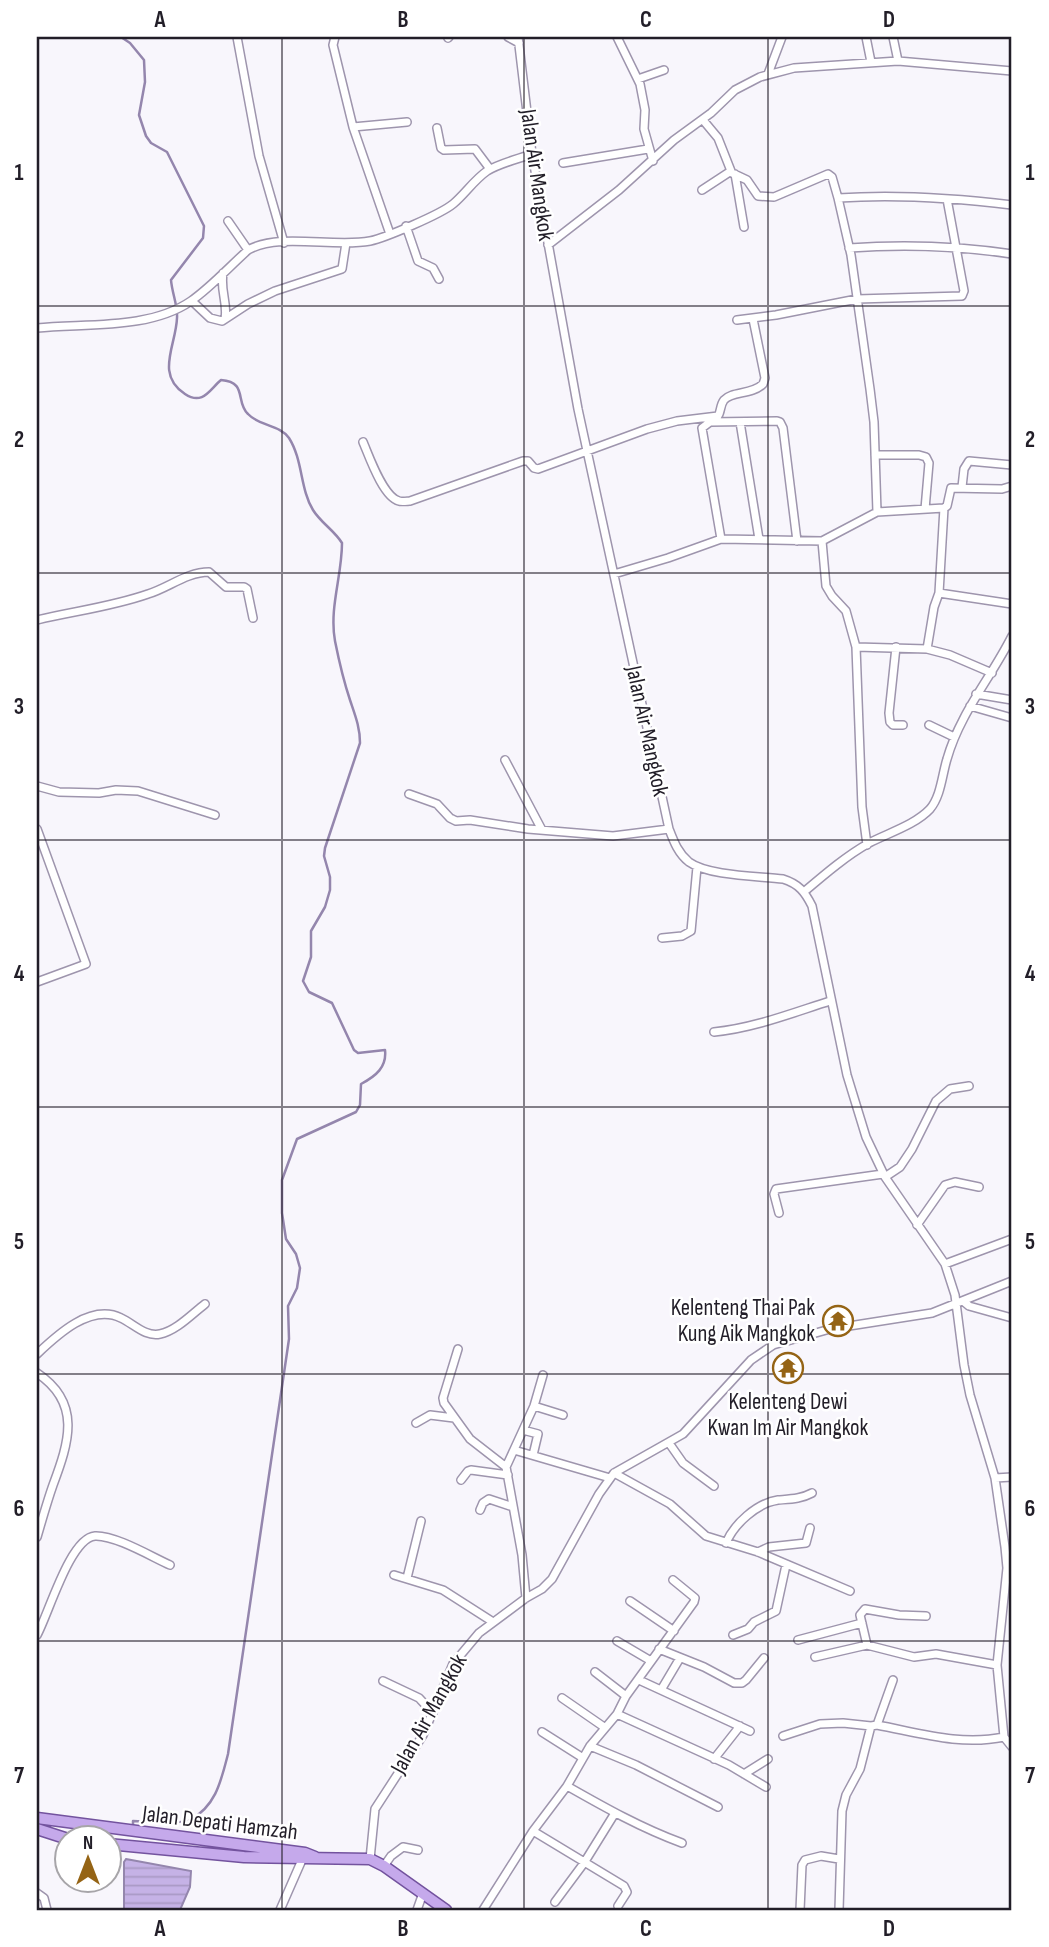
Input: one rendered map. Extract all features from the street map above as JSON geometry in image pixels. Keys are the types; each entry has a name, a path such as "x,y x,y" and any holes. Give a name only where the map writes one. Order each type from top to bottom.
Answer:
{"main road":[{"name":"Jalan Depati Hamzah","path":"37,1818 145,1831 308,1856"},
{"name":"Jalan Depati Hamzah","path":"122,1845 244,1857 370,1859 446,1910"}],"street":[{"path":"237,37 259,156 284,243"},
{"path":"335,37 334,45 353,127 390,234"},
{"path":"508,37 519,40"},
{"path":"617,37 638,79 644,107 643,124 653,161"},
{"path":"768,74 782,37"},
{"path":"866,37 871,62"},
{"path":"893,37 898,61"},
{"name":"Jalan Air Mangkok","path":"519,40 532,154 578,410 669,829 683,857 697,867"},
{"path":"548,245 653,161 674,140 703,120 735,90 768,74 794,68 898,61 1012,71"},
{"path":"638,79 664,70"},
{"path":"703,120 718,138 731,169 744,227"},
{"path":"353,127 407,122"},
{"path":"437,128 441,148 475,149 490,169"},
{"path":"563,163 648,149"},
{"path":"37,328 125,323 172,310 188,303 256,246 370,241 390,234 451,206 490,169 532,154"},
{"path":"702,190 732,173"},
{"path":"732,173 747,180 758,196 770,198 828,174 832,177 849,248 870,389 877,512"},
{"path":"838,198 947,199 1012,205"},
{"path":"737,320 857,299 962,296 964,291 947,199"},
{"path":"229,221 248,250"},
{"path":"406,226 418,261 433,268 439,279"},
{"path":"188,303 218,322 275,291 303,280 339,272 344,266 345,243"},
{"path":"849,248 879,246 1012,254"},
{"path":"223,273 221,288 226,307 225,319"},
{"path":"363,442 384,487 391,497 400,502 410,501 523,461 528,461 538,469 646,429 677,421 718,416 723,401 759,388 765,377 753,318"},
{"path":"721,539 702,428 710,422 777,421 782,424 797,541"},
{"path":"740,422 759,539"},
{"path":"875,455 926,457 929,463 925,509"},
{"path":"962,487 964,469 969,461 1012,466"},
{"path":"927,649 939,593 944,508 947,506 949,490 962,487 1002,489 1012,486"},
{"path":"614,574 721,539 822,541 877,512 944,508"},
{"path":"822,541 826,586 846,611 856,647 862,807 867,845"},
{"path":"37,620 99,609 148,594 200,572 209,572 226,587 247,589 253,618"},
{"path":"939,593 1012,604"},
{"path":"805,891 831,869 867,845 929,810 936,798 954,737 976,694 992,673 1012,636"},
{"path":"856,647 927,649 950,655 992,673"},
{"path":"896,647 890,722 893,725 903,725"},
{"path":"976,694 1012,700"},
{"path":"970,706 1012,718"},
{"path":"929,725 954,737"},
{"path":"505,760 542,830"},
{"path":"37,786 59,792 138,791 215,815"},
{"path":"409,794 438,804 453,820 613,836 669,829"},
{"path":"37,829 86,964 37,982"},
{"path":"662,938 682,936 691,931 697,867 794,882 805,891 812,906 847,1075 866,1137 884,1176 945,1264 960,1302 968,1385 995,1478 1009,1546 1010,1568 998,1665 1004,1737 1012,1747"},
{"path":"715,1032 761,1023 830,1001"},
{"path":"779,1213 774,1195 776,1189 884,1176 900,1167 936,1101 950,1090 969,1086"},
{"path":"917,1225 945,1185 954,1182 979,1187"},
{"path":"945,1264 1012,1239"},
{"path":"612,1475 669,1443 692,1424 751,1360 774,1345 830,1329 932,1313 1012,1281"},
{"path":"960,1302 1012,1318"},
{"path":"37,1354 77,1322 102,1314 120,1317 150,1335 156,1335 175,1327 205,1304"},
{"path":"458,1349 443,1398 444,1404 470,1439 507,1471"},
{"path":"37,1373 55,1387 62,1399 69,1430 65,1451 37,1537"},
{"path":"526,1598 522,1555 507,1471 534,1406 543,1375"},
{"path":"534,1406 563,1415"},
{"path":"416,1423 430,1415 455,1418"},
{"path":"523,1430 538,1434 533,1455"},
{"path":"669,1443 683,1463 714,1486"},
{"path":"514,1450 612,1475 670,1504 706,1535 758,1552 850,1591"},
{"path":"461,1480 471,1470 507,1471"},
{"name":"Jalan Air Mangkok","path":"370,1859 374,1809 423,1735 453,1664 479,1633 552,1579 612,1475"},
{"path":"995,1478 1012,1477"},
{"path":"726,1543 739,1523 761,1507 770,1502 799,1499 812,1493"},
{"path":"480,1510 489,1499 513,1507"},
{"path":"407,1578 421,1521"},
{"path":"758,1552 769,1547 806,1543 810,1528"},
{"path":"37,1635 72,1554 83,1540 94,1536 108,1538 170,1565"},
{"path":"733,1635 776,1611 786,1565"},
{"path":"394,1575 449,1593 493,1622"},
{"path":"483,1910 533,1831 567,1786 590,1746 617,1714 626,1696 695,1598 673,1580"},
{"path":"630,1601 674,1630"},
{"path":"867,1645 860,1615 865,1609 926,1616"},
{"path":"798,1640 862,1623"},
{"path":"617,1641 651,1661"},
{"path":"815,1657 867,1645 914,1657 936,1654 998,1665"},
{"path":"659,1649 734,1683 746,1680 764,1658"},
{"path":"661,1690 680,1658"},
{"path":"594,1672 626,1696"},
{"path":"639,1680 750,1731"},
{"path":"839,1910 842,1811 892,1680"},
{"path":"383,1681 419,1698 433,1713"},
{"path":"562,1699 604,1727"},
{"path":"617,1714 715,1759 766,1787"},
{"path":"783,1736 821,1724 855,1724 961,1742 1004,1737"},
{"path":"715,1759 740,1726"},
{"path":"542,1732 583,1758"},
{"path":"590,1746 635,1765 718,1807"},
{"path":"744,1774 768,1759"},
{"path":"567,1786 615,1813 682,1843"},
{"path":"555,1902 584,1863 615,1813"},
{"path":"533,1831 624,1886 627,1892 618,1906"},
{"path":"384,1866 391,1856 403,1847 418,1850"},
{"path":"280,1910 308,1856"},
{"path":"800,1910 802,1865 805,1860 821,1856 839,1859"},
{"path":"37,1893 44,1898 47,1910"},
{"path":"417,1910 423,1893"}],"shaded area":[{"path":"126,1859 191,1871 190,1887 180,1910 124,1910"}],"waterway":[{"path":"121,37 130,43 144,60 145,82 139,115 146,136 151,143 167,152 204,226 203,238 171,280 177,313 169,359 171,378 185,394 197,398 206,395 221,380 235,384 248,414 280,430 289,438 297,456 309,502 316,515 342,543 335,604 335,641 358,726 360,743 325,848 330,890 325,907 311,931 311,957 303,981 309,992 332,1003 354,1050 358,1053 385,1050 384,1061 379,1070 361,1084 360,1105 356,1112 297,1139 282,1180 282,1213 286,1239 296,1254 300,1268 297,1288 288,1306 289,1339 228,1754 220,1783 206,1808 190,1820 171,1823 133,1821 133,1827"}],"place":[{"name":"Kelenteng Thai Pak Kung Aik Mangkok","path":"838,1321"},
{"name":"Kelenteng Dewi Kwan Im Air Mangkok","path":"788,1368"}]}
